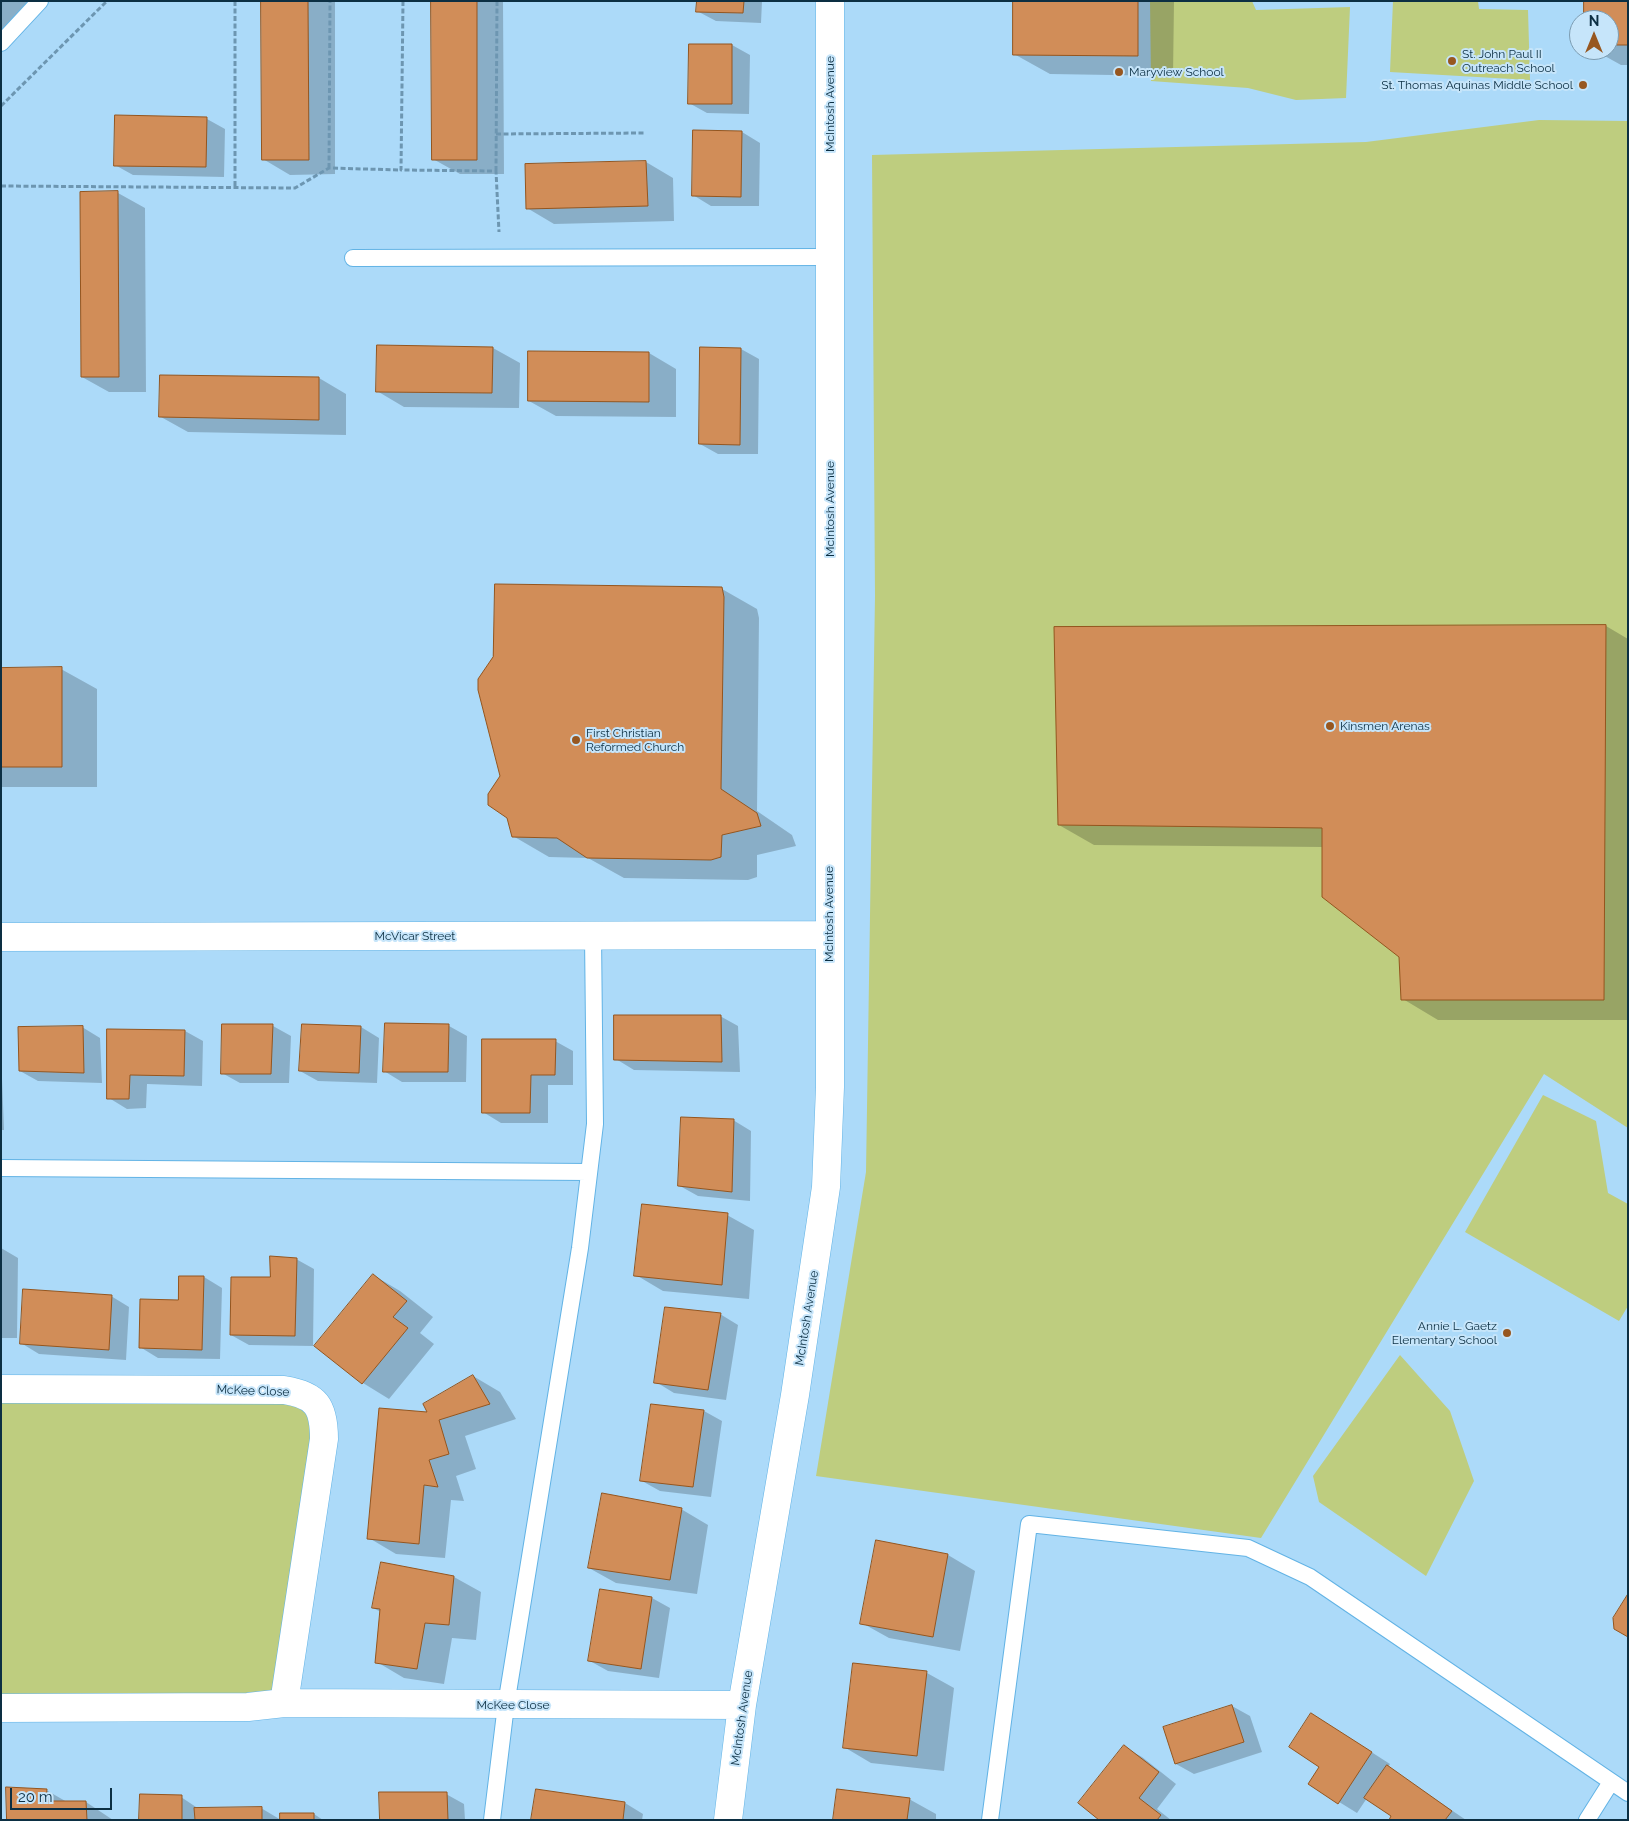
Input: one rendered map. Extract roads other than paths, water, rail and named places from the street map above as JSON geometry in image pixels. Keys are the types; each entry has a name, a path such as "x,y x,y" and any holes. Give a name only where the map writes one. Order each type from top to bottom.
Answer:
{"street":[{"name":"McIntosh Avenue","path":"728,1820 742,1704 795,1395 826,1187 830,1087 828,936 830,1"},
{"name":"McVicar Street","path":"1,937 828,936"},
{"name":"McKee Close","path":"1,1388 284,1390 310,1397 320,1407 324,1423 324,1439 284,1703"},
{"name":"McKee Close","path":"1,1708 248,1707 284,1703 506,1705 742,1704"}],"lane":[{"path":"1,43 40,1"},
{"path":"353,258 830,257"},
{"path":"492,1820 506,1705 580,1248 595,1124 593,936"},
{"path":"1,1168 589,1172"},
{"path":"990,1820 1029,1524 1248,1548 1310,1577 1628,1793"},
{"path":"1587,1820 1612,1782"}],"place":[{"name":"St. John Paul II Outreach School","path":"1452,61"},
{"name":"Maryview School","path":"1119,72"},
{"name":"St. Thomas Aquinas Middle School","path":"1583,85"},
{"name":"Kinsmen Arenas","path":"1330,726"},
{"name":"First Christian Reformed Church","path":"576,740"},
{"name":"Annie L. Gaetz Elementary School","path":"1507,1333"}]}
